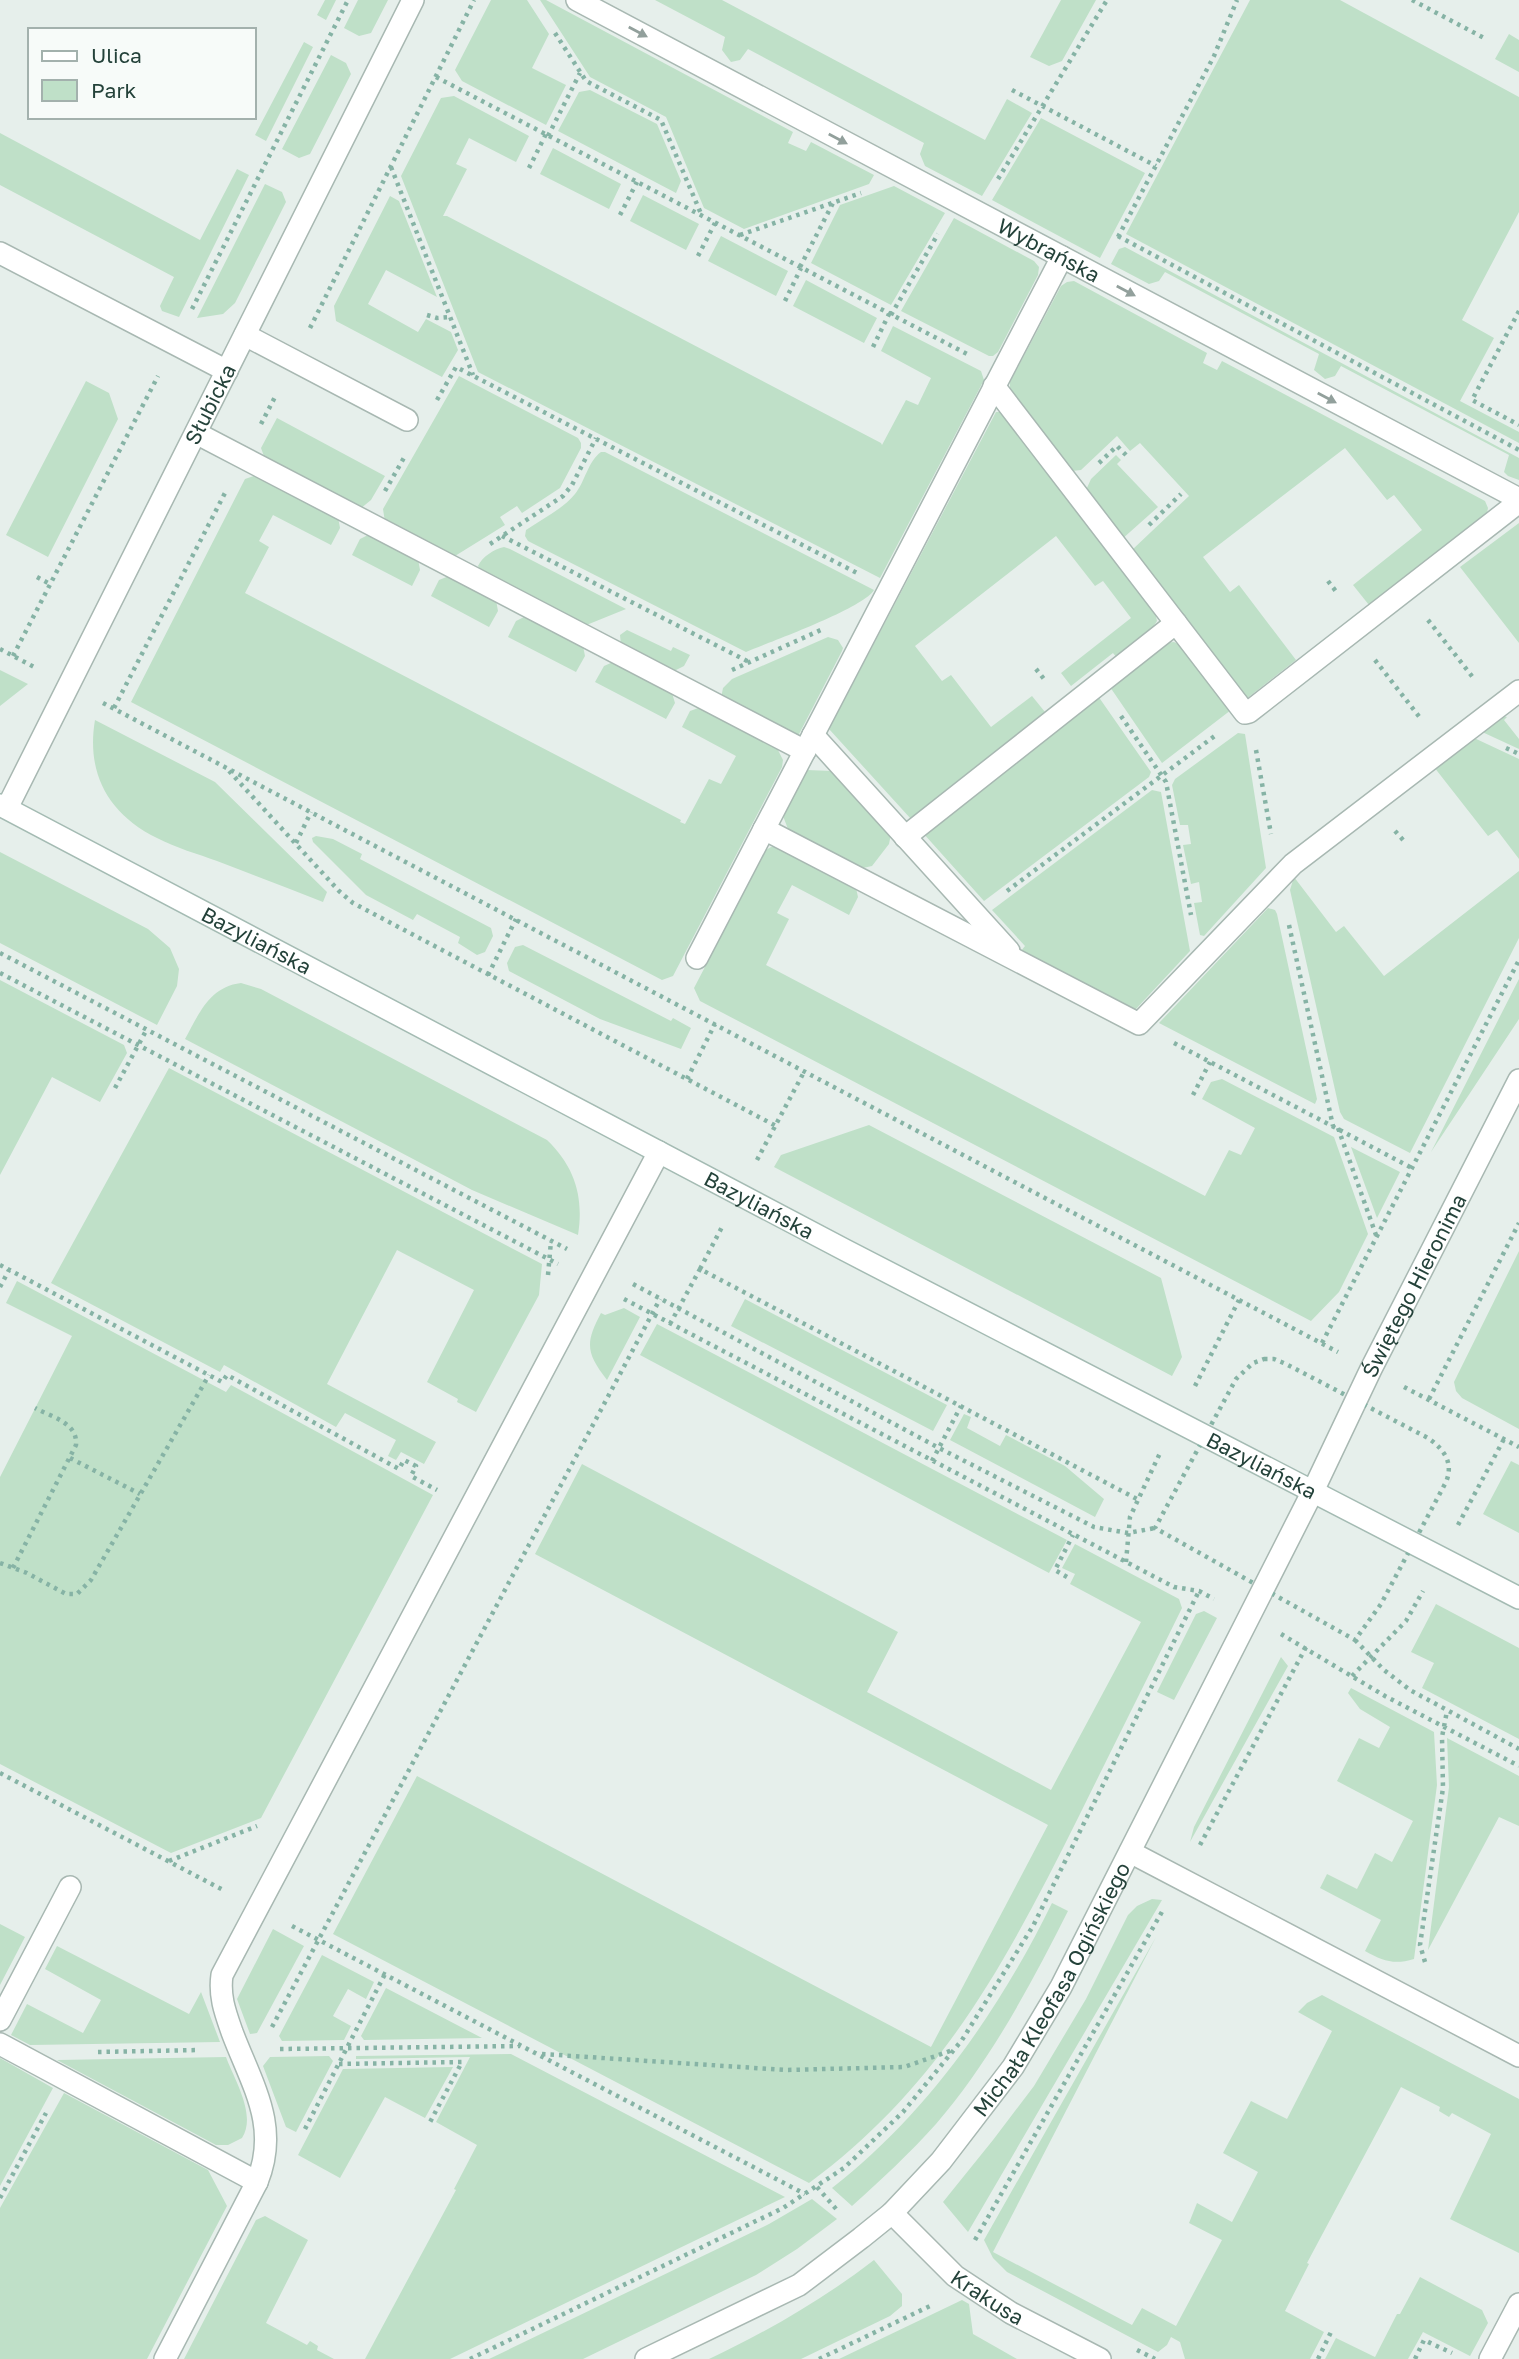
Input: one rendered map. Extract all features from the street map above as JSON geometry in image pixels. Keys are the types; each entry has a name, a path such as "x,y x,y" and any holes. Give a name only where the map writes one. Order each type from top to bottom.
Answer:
{"street":[{"name":"Słubicka","path":"4,806 69,685 413,0"},
{"name":"Wybrańska","path":"577,0 1519,500"},
{"path":"0,253 227,371"},
{"path":"697,958 1062,257"},
{"path":"245,335 407,420"},
{"path":"998,379 1245,713 1519,500"},
{"path":"195,433 687,690 809,743 905,836 1018,962"},
{"path":"905,836 1176,622"},
{"path":"764,829 1139,1024 1293,864 1519,691"},
{"name":"Bazyliańska","path":"4,806 659,1152 1519,1598"},
{"name":"Świętego Hieronima","path":"1313,1491 1371,1369 1519,1080"},
{"path":"165,2359 257,2182 266,2155 264,2115 224,2009 220,1990 222,1975 659,1152"},
{"name":"Michała Kleofasa Ogińskiego","path":"646,2359 799,2285 892,2213 942,2161 1013,2067 1061,1987 1313,1491"},
{"path":"1130,1852 1519,2056"},
{"path":"0,2020 70,1888"},
{"path":"0,2044 257,2182"},
{"name":"Krakusa","path":"892,2213 955,2276 1011,2313 1100,2359"},
{"path":"1490,2359 1519,2304"}],"path":[{"path":"114,708 294,360 474,0"},
{"path":"978,213 1107,0"},
{"path":"1097,276 1218,47 1237,0"},
{"path":"1412,0 1486,39"},
{"path":"553,31 580,73 591,84 661,120 702,216"},
{"path":"529,168 580,73"},
{"path":"436,77 801,267 890,315 998,379"},
{"path":"1012,90 1156,166"},
{"path":"391,167 473,376"},
{"path":"739,236 908,176"},
{"path":"620,215 637,182"},
{"path":"785,301 833,202"},
{"path":"873,347 957,202"},
{"path":"698,256 715,223"},
{"path":"1118,236 1519,450"},
{"path":"1519,311 1472,400 1519,425"},
{"path":"427,315 436,318 450,317"},
{"path":"456,367 596,438 885,597"},
{"path":"454,568 563,496 572,485 596,438"},
{"path":"502,536 749,662"},
{"path":"37,577 50,584"},
{"path":"1405,590 1497,708"},
{"path":"687,690 885,597"},
{"path":"1353,631 1443,749"},
{"path":"0,649 1519,1447"},
{"path":"1099,683 1166,782 1199,961"},
{"path":"976,915 1245,713"},
{"path":"226,768 353,903 776,1126"},
{"path":"296,843 311,812"},
{"path":"488,975 516,919"},
{"path":"1322,1343 1519,960"},
{"path":"687,1079 715,1024"},
{"path":"1139,1024 1412,1168"},
{"path":"115,1088 148,1029"},
{"path":"1193,1094 1210,1062"},
{"path":"1338,1128 1377,1236"},
{"path":"1429,1399 1519,1223"},
{"path":"0,1265 222,1382 227,1375 399,1469 404,1460 416,1466 411,1476 442,1493"},
{"path":"670,1324 700,1269 1137,1499"},
{"path":"0,1287 9,1270"},
{"path":"267,2037 660,1299"},
{"path":"0,1563 38,1578 62,1593 77,1594 91,1580 209,1375"},
{"path":"932,1461 961,1406"},
{"path":"13,1568 76,1445 75,1433 70,1426 35,1408"},
{"path":"70,1458 140,1494"},
{"path":"1067,1577 1055,1570 1073,1535"},
{"path":"1126,1562 1174,1587 1199,1591 1306,1647 1385,1696 1519,1766"},
{"path":"470,2359 766,2217 844,2168 888,2128 925,2087 977,2018 1033,1926 1199,1591"},
{"path":"1355,1640 1410,1690 1519,1749"},
{"path":"819,2359 938,2301 955,2276 1182,1878 1306,1647"},
{"path":"1430,1968 1421,1953 1420,1945 1443,1788 1443,1726 1447,1711"},
{"path":"0,1773 230,1893"},
{"path":"169,1861 268,1822"},
{"path":"289,1924 806,2194"},
{"path":"266,2155 285,2151 299,2140 385,1975"},
{"path":"537,2054 786,2070 904,2067 954,2050"},
{"path":"339,2064 461,2062 429,2124"},
{"path":"0,2198 65,2078"},
{"path":"1318,2359 1331,2332"},
{"path":"1415,2359 1424,2340 1453,2354"}],"green space":[{"path":"325,0 336,0 326,20 317,15"},
{"path":"358,0 388,0 371,33 359,36 344,28"},
{"path":"491,0 527,0 549,34 532,68 566,85 546,125 462,81 455,70"},
{"path":"540,0 546,0 793,132 788,143 806,151 811,142 874,175 869,184 744,229 704,208 666,117 590,77"},
{"path":"655,0 722,0 985,140 1007,99 1032,113 982,196 925,166 920,154 924,143 748,49 740,60 731,62 722,50 725,37"},
{"path":"1061,0 1096,0 1062,61 1049,66 1030,57"},
{"path":"1250,0 1340,0 1519,97 1519,212 1462,320 1494,338 1460,401 1519,432 1519,443 1126,234"},
{"path":"1509,34 1519,40 1519,72 1495,59"},
{"path":"304,42 313,47 266,141 255,135"},
{"path":"331,55 346,63 351,74 310,154 299,158 282,149"},
{"path":"590,90 657,124 681,181 676,193 558,131 579,92"},
{"path":"454,96 529,136 516,162 469,138 456,164 467,169 443,216 882,445 906,400 918,405 931,378 881,351 893,326 981,371 984,380 880,578 478,372 401,176 441,98"},
{"path":"1041,118 1145,173 1100,258 992,200"},
{"path":"0,133 200,240 237,169 249,175 179,317 162,311 160,306 174,277 0,185"},
{"path":"553,148 621,184 609,209 540,174"},
{"path":"265,184 282,192 286,202 235,303 223,314 197,318"},
{"path":"894,186 945,213 891,305 811,263 840,205"},
{"path":"643,195 699,224 686,250 630,221"},
{"path":"390,196 399,201 437,297 386,270 368,304 418,332 426,319 451,332 458,350 442,377 336,321 334,306"},
{"path":"954,218 1034,261 1039,267 1038,275 998,352 993,356 901,311"},
{"path":"721,236 788,271 776,296 708,261"},
{"path":"1125,247 1519,458 1519,480 1504,472 1509,455 1341,366 1335,376 1325,379 1314,370 1319,354 1165,272 1159,281 1149,284 1111,264 1119,249"},
{"path":"806,280 877,318 864,343 793,306"},
{"path":"1074,281 1207,353 1203,363 1217,370 1222,361 1485,501 1487,513 1369,605 1353,585 1422,530 1394,495 1387,500 1345,448 1203,557 1230,592 1239,585 1296,660 1246,699 1132,550 1189,496 1140,443 1130,451 1117,436 1081,470 1072,471 1010,389 1010,382 1061,286"},
{"path":"459,376 578,438 581,448 560,488 522,513 517,506 500,517 505,525 455,556 450,556 385,522 383,509"},
{"path":"86,381 109,393 118,419 48,557 6,535"},
{"path":"996,412 1000,412 1155,612 1157,621 1151,630 1117,658 1113,653 1071,686 1061,673 1131,618 1103,581 1095,586 1056,536 915,646 942,681 951,675 991,727 1032,696 1045,712 911,819 829,729"},
{"path":"277,418 385,476 371,500 360,509 265,459 261,448"},
{"path":"601,452 874,590 853,606 835,615 746,652 528,541 526,530 570,499"},
{"path":"1116,455 1121,460 1117,464 1158,507 1121,540 1086,490 1091,479"},
{"path":"257,475 338,517 340,528 331,545 273,515 259,541 269,547 245,593 681,820 680,822 685,824 709,779 721,784 736,756 682,727 690,711 701,707 777,748 783,760 782,767 673,976 662,980 131,702 245,479"},
{"path":"1519,523 1519,643 1460,567"},
{"path":"370,534 418,559 420,570 412,586 352,555 360,539"},
{"path":"504,547 626,609 584,626 482,573 478,566 482,560"},
{"path":"449,576 496,600 498,611 489,627 431,596 439,580"},
{"path":"526,616 583,646 585,656 576,672 508,637 516,621"},
{"path":"627,630 671,651 673,647 690,655 684,666 672,672 621,645 620,635"},
{"path":"828,637 838,640 843,648 797,738 721,698 723,688 732,679"},
{"path":"1174,642 1182,646 1231,710 1162,763 1110,687 1165,643"},
{"path":"613,662 672,693 675,703 666,719 595,682 604,666"},
{"path":"0,670 28,684 0,706"},
{"path":"1098,696 1151,772 1149,777 984,901 923,833"},
{"path":"1501,715 1507,717 1504,720 1519,739 1519,749 1480,731"},
{"path":"95,720 215,782 327,892 323,902 172,845 125,817 104,790 98,774 93,739"},
{"path":"1238,733 1245,734 1266,868 1204,936 1200,935 1194,903 1202,902 1199,882 1191,884 1183,845 1191,844 1188,825 1180,825 1172,785 1175,779"},
{"path":"1472,737 1519,759 1519,859 1497,830 1488,836 1434,767"},
{"path":"807,770 832,771 891,834 889,844 872,866 863,868 788,829 783,816"},
{"path":"1152,790 1161,792 1190,951 1135,1010 1021,951 1025,946 992,910"},
{"path":"316,836 333,839 362,854 360,859 491,928 493,936 485,952 477,955 458,943 460,937 417,914 413,920 366,895 313,842 312,838"},
{"path":"776,847 856,888 858,897 849,915 792,885 777,913 789,919 766,965 1205,1196 1229,1150 1241,1155 1255,1128 1202,1099 1211,1082 1222,1079 1334,1137 1368,1234 1339,1292 1311,1321 700,1001 694,988 766,850"},
{"path":"0,852 148,929 170,948 179,969 177,986 157,1025 0,943"},
{"path":"1519,871 1519,938 1410,1153 1344,1119 1340,1112 1290,890 1294,877 1336,932 1344,926 1384,976"},
{"path":"1268,908 1275,910 1277,914 1317,1099 1315,1104 1159,1023"},
{"path":"523,945 671,1021 673,1018 691,1028 681,1049 600,1019 509,971 507,963 515,947"},
{"path":"1519,979 1519,1019 1431,1152"},
{"path":"0,980 124,1045 127,1053 100,1102 52,1077 0,1175"},
{"path":"241,983 261,989 547,1140 557,1150 575,1183 580,1208 578,1235 472,1190 185,1039 200,1011 213,996"},
{"path":"169,1068 542,1264 539,1295 476,1412 427,1382 474,1290 397,1250 327,1384 436,1442 424,1464 401,1452 396,1460 388,1456 396,1440 345,1413 336,1427 224,1365 220,1372 51,1283"},
{"path":"869,1125 1161,1278 1182,1357 1172,1376 774,1167 781,1155"},
{"path":"1351,1147 1400,1172 1377,1218"},
{"path":"1519,1251 1519,1429 1462,1398 1456,1391 1454,1382"},
{"path":"17,1281 226,1392 231,1385 433,1495 261,1818 171,1853 0,1764 0,1477 72,1336 6,1303"},
{"path":"745,1299 947,1405 933,1431 731,1326"},
{"path":"624,1308 640,1317 607,1380 592,1355 590,1340 601,1313 605,1315"},
{"path":"657,1324 1067,1540 1049,1573 640,1355"},
{"path":"964,1414 971,1417 967,1428 1000,1446 1006,1435 1065,1466 1104,1499 1095,1517 950,1440"},
{"path":"1511,1461 1519,1465 1519,1533 1483,1514"},
{"path":"582,1464 898,1632 867,1692 1051,1790 1141,1622 1070,1584 1075,1574 1062,1568 1075,1544 1179,1599 1182,1608 1052,1869 997,1970 967,2017 934,2062 897,2105 856,2145 809,2183 333,1934 417,1776 931,2047 1048,1825 535,1554"},
{"path":"1436,1604 1519,1648 1519,1739 1422,1688 1434,1663 1411,1652"},
{"path":"1204,1611 1217,1618 1174,1700 1157,1692 1196,1614"},
{"path":"1281,1657 1288,1666 1190,1842 1194,1827"},
{"path":"1351,1688 1434,1732 1437,1785 1414,1959 1407,1961 1389,1961 1365,1951 1381,1920 1320,1888 1327,1874 1357,1889 1375,1853 1392,1862 1413,1821 1337,1781 1359,1738 1379,1748 1390,1727 1360,1709 1348,1693"},
{"path":"1447,1738 1519,1776 1519,1826 1499,1817 1428,1950 1449,1787"},
{"path":"1152,1899 1162,1900 968,2232 943,2202 1034,2086 1086,1999 1128,1915 1137,1906"},
{"path":"1052,1903 1068,1911 992,2048 936,2124 852,2206 832,2188 867,2159 899,2127 958,2058 1009,1983"},
{"path":"0,1924 25,1937 0,1985"},
{"path":"273,1929 304,1946 257,2033 250,2034 237,1999"},
{"path":"1156,1937 993,2252 1132,2325 1142,2308 1176,2326 1222,2240 1189,2223 1197,2203 1232,2222 1258,2172 1223,2153 1251,2101 1287,2119 1332,2031 1298,2012 1307,2003 1322,1995 1519,2099 1519,2253 1450,2219 1491,2134 1452,2113 1449,2117 1439,2111 1440,2107 1401,2087 1307,2263 1309,2264 1285,2311 1324,2332 1310,2359 1185,2359 1180,2342 1171,2337 1167,2345 1158,2352 1007,2272 993,2258 984,2240"},
{"path":"57,1946 189,2014 201,1992 220,2042 30,2045 11,2035 27,2004 83,2033 101,2000 45,1969"},
{"path":"322,1955 374,1982 366,1999 348,1989 333,2016 351,2026 344,2040 282,2041 279,2036"},
{"path":"386,1988 482,2038 364,2040 361,2036"},
{"path":"511,2054 785,2197 450,2359 365,2359 456,2190 454,2189 477,2145 436,2122 470,2057 356,2059 356,2056"},
{"path":"329,2056 333,2061 296,2132 286,2127 263,2066 270,2057"},
{"path":"226,2057 243,2097 247,2119 242,2138 228,2145 216,2145 57,2060"},
{"path":"0,2058 53,2088 0,2186"},
{"path":"453,2067 425,2118 385,2097 340,2178 298,2155 343,2069"},
{"path":"64,2093 208,2170 227,2206 147,2359 0,2359 0,2208"},
{"path":"812,2199 837,2219 756,2275 583,2359 489,2359 769,2224"},
{"path":"265,2216 308,2240 266,2323 307,2345 310,2341 318,2346 317,2350 334,2359 184,2359 256,2220"},
{"path":"874,2260 902,2294 902,2306 890,2316 801,2359 709,2359 794,2314"},
{"path":"1420,2277 1482,2310 1488,2323 1470,2356 1423,2332 1408,2359 1325,2359 1336,2338 1375,2357"},
{"path":"962,2300 969,2304 973,2334 1017,2359 839,2359"}]}
